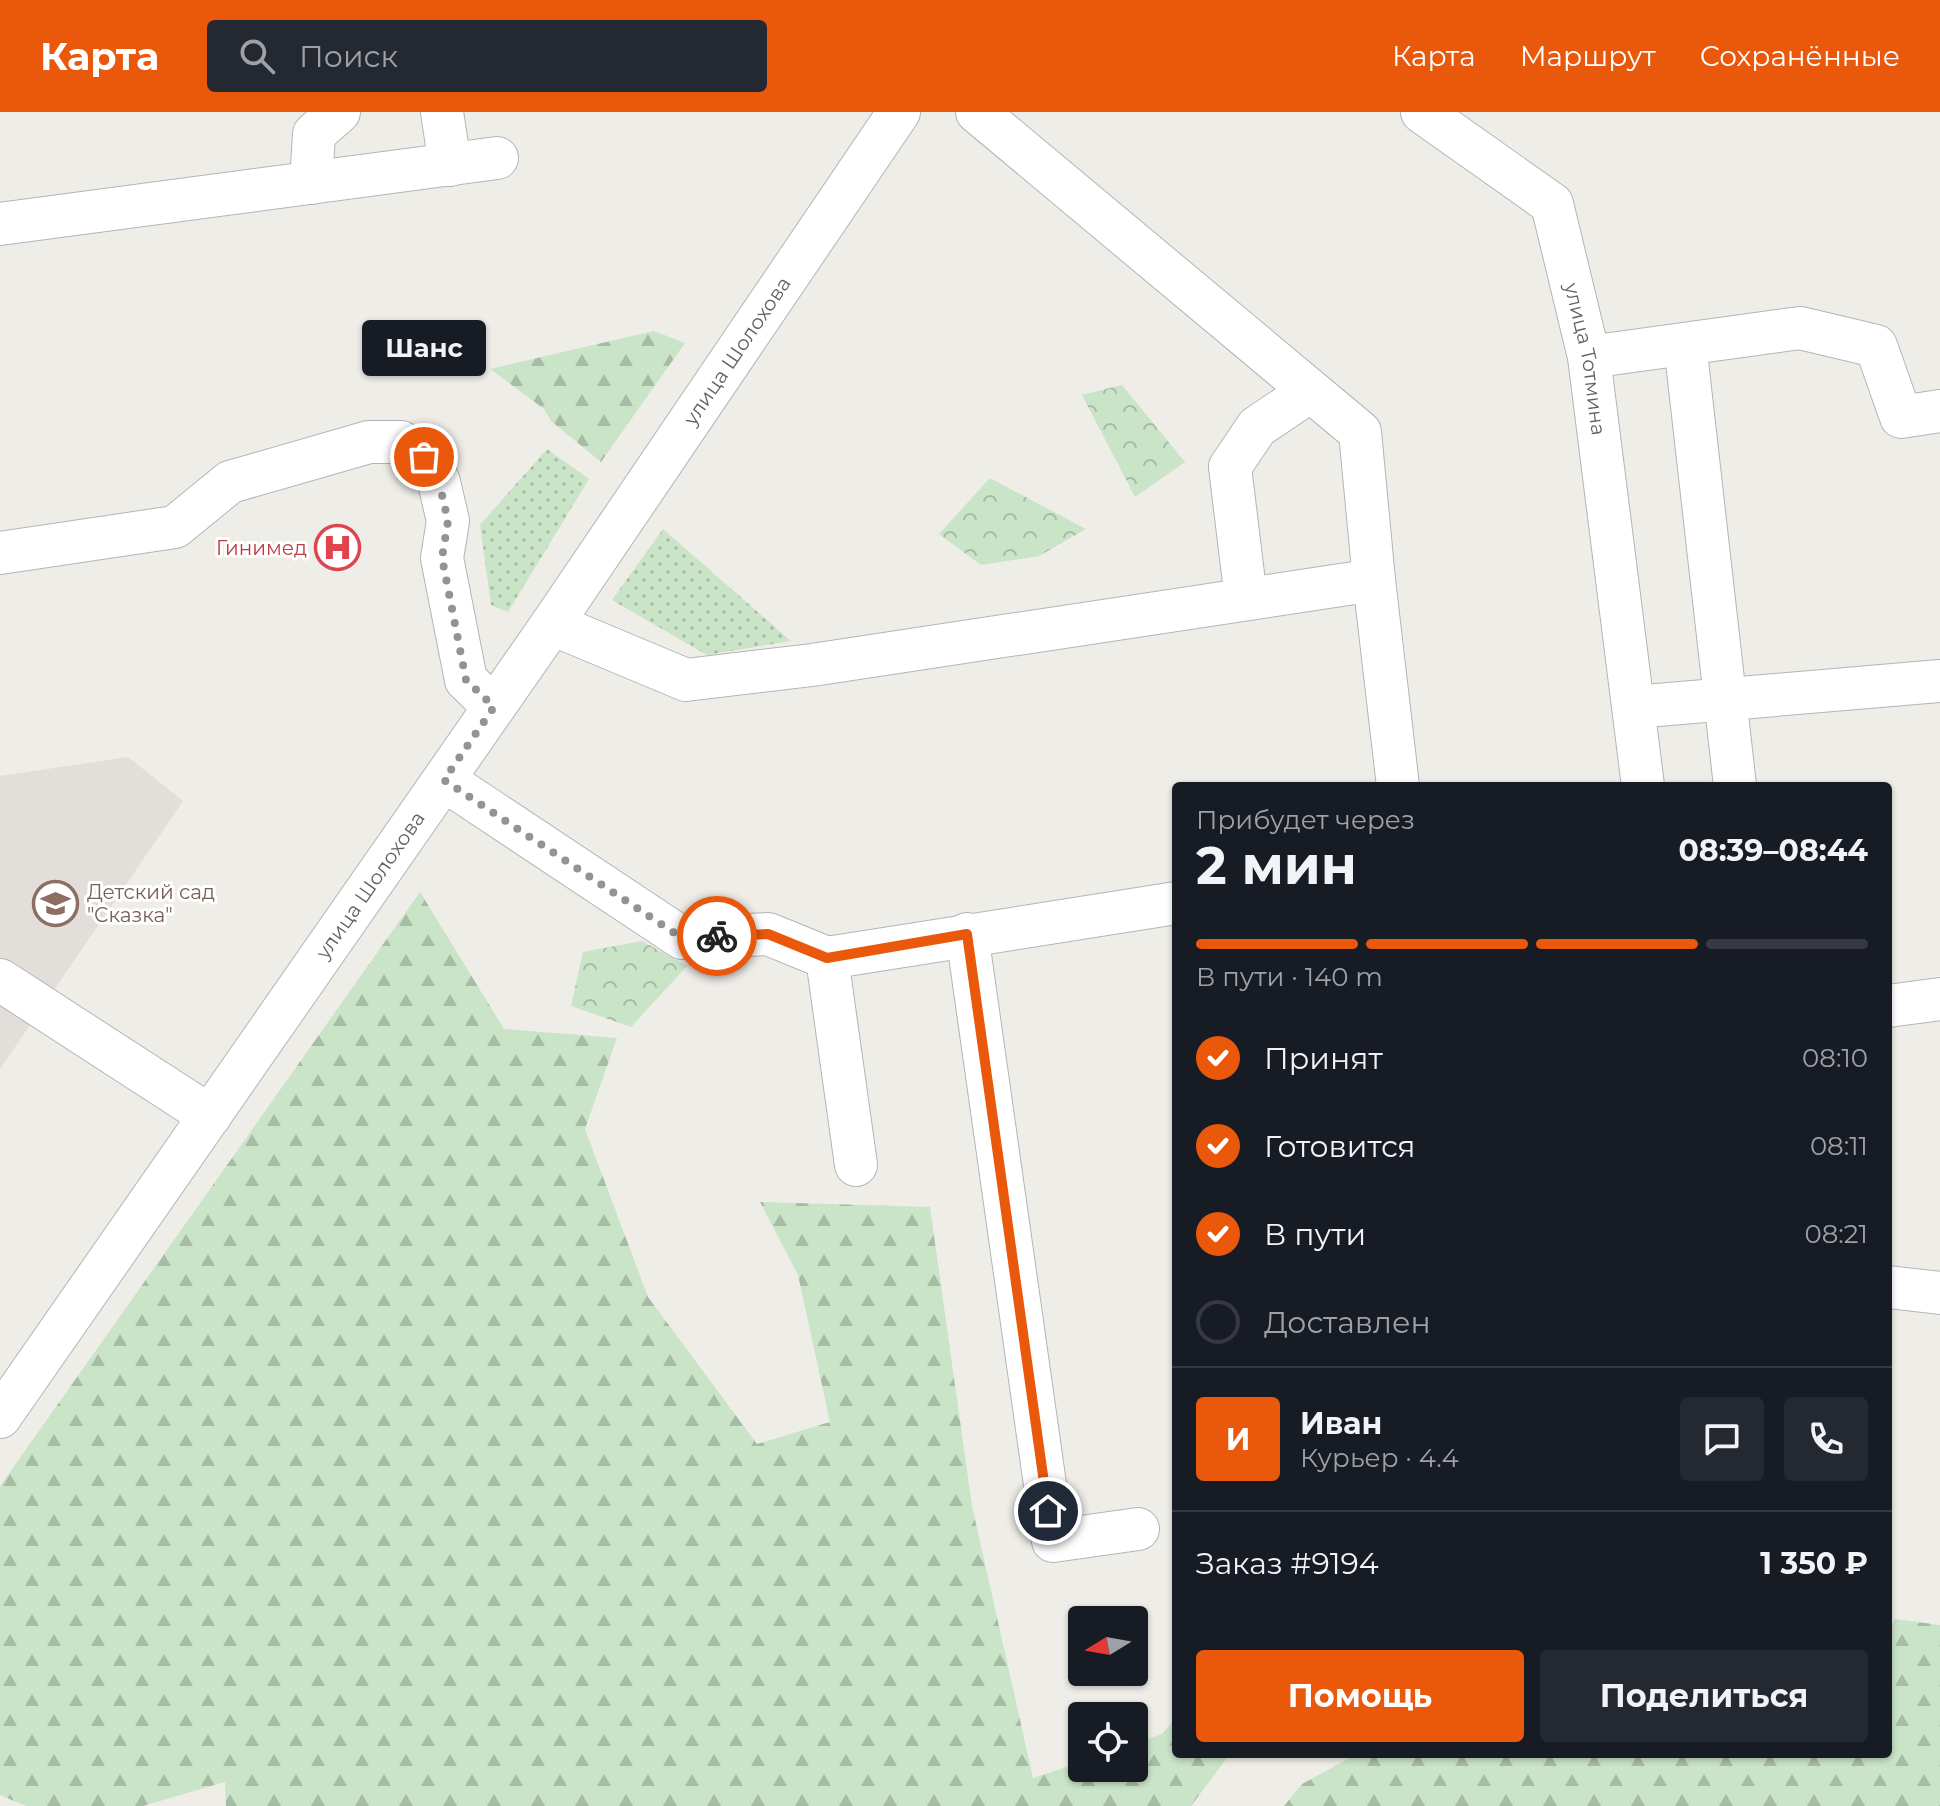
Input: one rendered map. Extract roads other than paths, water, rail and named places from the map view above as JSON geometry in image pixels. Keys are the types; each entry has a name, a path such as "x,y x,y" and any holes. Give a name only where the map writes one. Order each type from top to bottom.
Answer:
{"street":[{"path":"311,183 314,134 339,112"},
{"path":"442,112 450,165"},
{"name":"улица Шолохова","path":"0,1417 552,624 899,112"},
{"path":"977,112 1360,432 1398,782"},
{"name":"улица Тотмина","path":"1422,112 1552,204 1589,357 1643,782"},
{"path":"0,224 497,158"},
{"path":"1589,357 1800,328 1876,346 1901,417 1940,411"},
{"path":"1685,344 1735,782"},
{"path":"1246,599 1230,467 1257,427 1309,392"},
{"path":"0,553 175,527 230,482 369,442 401,442 424,457 439,482 448,521 442,558 466,680 494,707"},
{"path":"552,624 686,680 812,665 1374,580"},
{"path":"1632,690 1725,699 1940,681"},
{"path":"444,780 682,938 768,934 827,958 1172,904"},
{"path":"967,934 1053,1541 1138,1529"},
{"path":"827,958 856,1165"},
{"path":"0,980 210,1116"},
{"path":"1892,1005 1940,999"},
{"path":"1892,1287 1940,1293"}],"place":[{"name":"Шанс","path":"424,457"},
{"name":"Гинимед","path":"338,548"},
{"name":"Детский сад \"Сказка\"","path":"56,904"}]}
